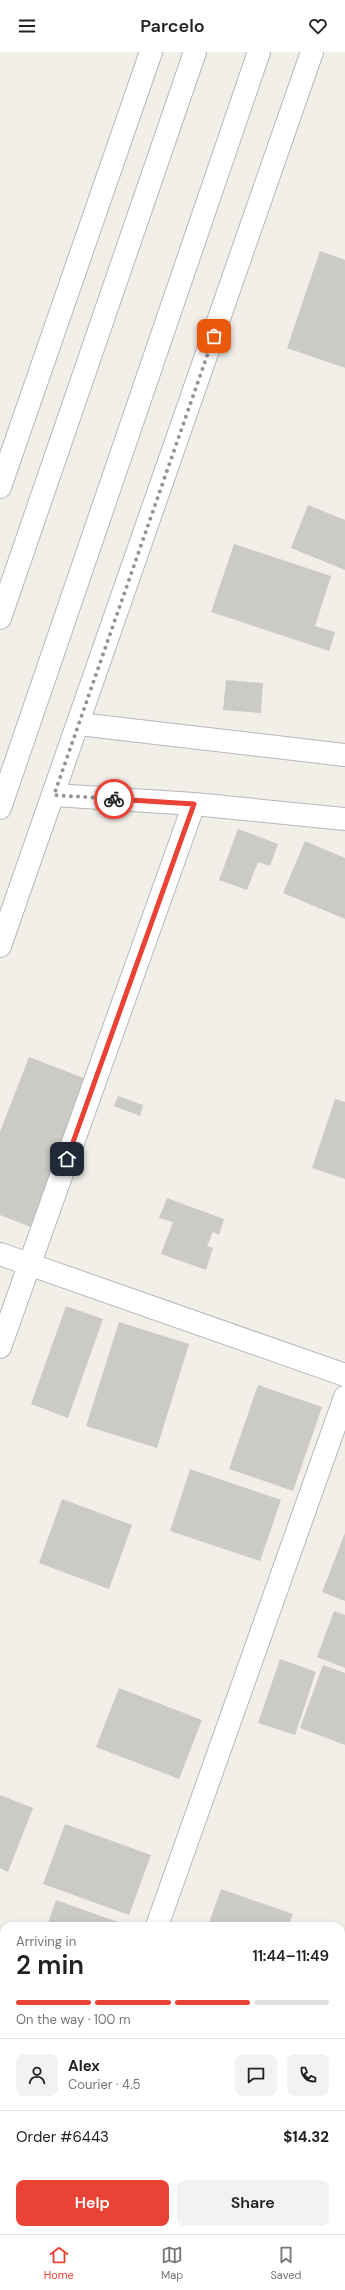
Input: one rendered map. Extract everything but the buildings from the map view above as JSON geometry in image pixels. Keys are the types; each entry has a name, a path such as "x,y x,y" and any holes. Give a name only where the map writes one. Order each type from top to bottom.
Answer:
{"street":[{"path":"0,488 151,52"},
{"path":"0,618 196,52"},
{"path":"0,808 259,52"},
{"path":"0,946 79,724 312,52"},
{"path":"79,724 345,755"},
{"path":"54,795 194,804 345,819"},
{"path":"0,1347 194,804"},
{"path":"0,1254 30,1263 345,1375"},
{"path":"158,1922 345,1397"}],"way so far":[{"path":"114,799 54,795 214,336"}],"route":[{"path":"67,1159 194,804 114,799"}]}
